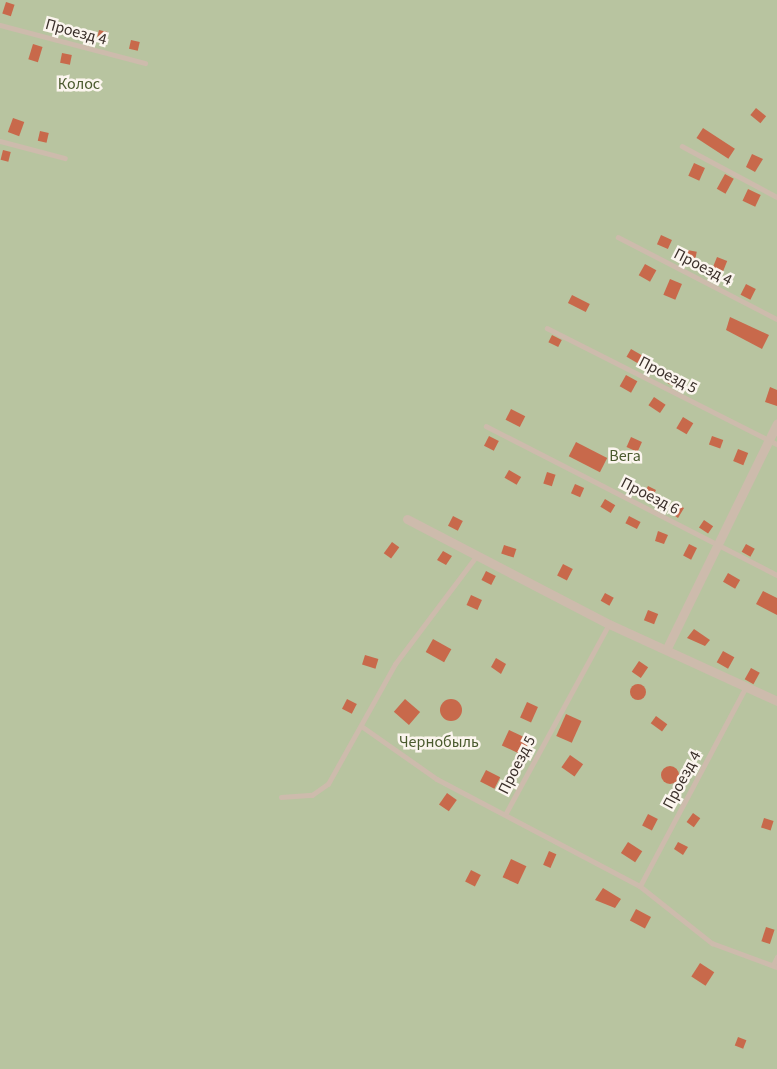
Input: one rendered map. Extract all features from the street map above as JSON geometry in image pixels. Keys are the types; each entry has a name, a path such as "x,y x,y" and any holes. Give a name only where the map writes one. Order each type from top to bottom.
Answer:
{"street":[{"path":"667,648 715,543 777,423"},
{"path":"407,519 609,624 667,648 777,702"}],"lane":[{"name":"Проезд 4","path":"0,25 145,63"},
{"path":"0,141 65,158"},
{"path":"682,146 777,197"},
{"name":"Проезд 4","path":"618,236 777,319"},
{"name":"Проезд 5","path":"547,328 777,444"},
{"name":"Проезд 6","path":"486,426 777,575"},
{"path":"281,797 312,795 328,784 363,727 395,664 477,556"},
{"name":"Проезд 5","path":"506,813 609,624"},
{"name":"Проезд 4","path":"640,886 747,686"},
{"path":"363,727 437,778 506,813 640,886 712,942 748,960 775,966 777,957"}],"green space":[{"path":"0,0 777,0 777,1069 0,1069"}],"building":[{"path":"6,2 15,5 11,16 2,13"},
{"path":"99,30 108,32 106,42 97,40"},
{"path":"131,40 140,42 138,51 129,49"},
{"path":"33,44 43,47 38,62 28,59"},
{"path":"62,53 72,55 70,65 60,63"},
{"path":"756,108 766,116 760,123 750,115"},
{"path":"13,118 24,122 19,136 8,132"},
{"path":"703,128 735,149 728,159 696,138"},
{"path":"40,131 49,133 47,143 38,141"},
{"path":"3,150 11,152 8,162 1,160"},
{"path":"752,154 763,159 755,172 746,167"},
{"path":"694,163 705,168 699,181 688,176"},
{"path":"725,174 734,179 726,194 717,189"},
{"path":"748,189 761,195 755,207 743,201"},
{"path":"661,235 672,240 668,249 657,244"},
{"path":"682,249 697,252 695,260 680,257"},
{"path":"717,257 727,261 722,275 711,271"},
{"path":"645,264 656,270 650,282 639,275"},
{"path":"670,279 682,284 675,300 663,295"},
{"path":"746,284 756,289 750,300 741,295"},
{"path":"572,295 590,304 586,312 568,303"},
{"path":"730,317 769,335 762,349 726,330"},
{"path":"552,335 562,340 558,347 548,342"},
{"path":"631,349 643,356 639,364 626,357"},
{"path":"668,373 679,379 675,387 664,381"},
{"path":"626,375 637,381 631,393 620,386"},
{"path":"770,387 777,390 777,406 765,402"},
{"path":"654,397 666,405 660,413 648,405"},
{"path":"511,409 525,416 520,427 506,420"},
{"path":"683,417 693,423 687,434 676,428"},
{"path":"489,436 499,441 494,451 484,446"},
{"path":"712,436 723,440 720,449 709,444"},
{"path":"631,437 642,442 637,452 627,447"},
{"path":"576,442 607,458 600,472 569,456"},
{"path":"738,449 748,453 743,465 733,461"},
{"path":"509,470 521,477 517,485 504,478"},
{"path":"547,472 556,475 552,486 543,483"},
{"path":"575,484 584,488 580,497 571,493"},
{"path":"648,486 656,490 650,502 642,498"},
{"path":"605,499 615,505 611,513 600,507"},
{"path":"676,504 684,508 678,518 671,513"},
{"path":"453,516 463,521 458,531 448,526"},
{"path":"629,516 641,522 637,529 625,523"},
{"path":"704,520 713,526 708,534 699,527"},
{"path":"658,531 668,535 664,544 655,541"},
{"path":"392,542 399,547 391,559 384,553"},
{"path":"689,544 697,548 691,560 683,556"},
{"path":"746,544 755,549 750,557 742,552"},
{"path":"504,545 516,549 514,558 501,554"},
{"path":"443,551 452,556 446,565 437,560"},
{"path":"563,564 573,569 567,581 557,576"},
{"path":"486,571 496,576 491,585 481,580"},
{"path":"728,573 740,580 735,589 723,582"},
{"path":"763,591 777,598 777,615 756,604"},
{"path":"605,593 614,598 609,606 601,601"},
{"path":"471,595 482,600 477,610 467,605"},
{"path":"648,610 658,614 654,624 644,620"},
{"path":"694,629 710,640 705,646 687,638"},
{"path":"433,639 451,649 444,662 426,652"},
{"path":"723,651 734,657 728,669 717,662"},
{"path":"365,655 378,659 375,669 362,665"},
{"path":"496,658 506,664 501,674 491,667"},
{"path":"639,661 648,667 641,678 632,672"},
{"path":"751,668 760,673 753,684 745,679"},
{"path":"635,684 641,684 646,689 644,698 635,700 630,695 630,689"},
{"path":"347,699 357,704 352,714 342,709"},
{"path":"405,699 420,712 409,725 394,712"},
{"path":"451,699 459,702 462,710 459,718 451,721 443,718 440,710 443,702"},
{"path":"527,702 538,707 531,722 520,718"},
{"path":"566,714 582,721 572,743 556,736"},
{"path":"656,716 667,724 662,732 651,723"},
{"path":"509,730 530,740 523,755 502,745"},
{"path":"570,755 583,764 575,776 561,767"},
{"path":"670,766 676,769 679,775 676,781 670,784 664,781 661,775 664,769"},
{"path":"486,770 500,777 494,789 480,782"},
{"path":"447,793 457,800 449,811 439,804"},
{"path":"693,813 700,818 694,827 687,822"},
{"path":"648,814 658,819 652,831 642,826"},
{"path":"764,818 774,821 771,830 761,828"},
{"path":"628,842 642,851 635,862 621,853"},
{"path":"678,842 688,847 683,855 674,849"},
{"path":"549,851 556,854 551,868 543,865"},
{"path":"511,859 526,866 518,884 503,877"},
{"path":"471,870 481,875 475,887 465,882"},
{"path":"603,888 621,899 615,908 595,900"},
{"path":"636,909 651,917 645,928 630,920"},
{"path":"766,927 775,930 770,944 761,941"},
{"path":"700,963 714,972 706,986 691,976"},
{"path":"738,1037 746,1040 743,1049 735,1045"}],"park label":[{"name":"Колос","path":"79,84"},
{"name":"Вега","path":"625,456"},
{"name":"Чернобыль","path":"439,742"}]}
